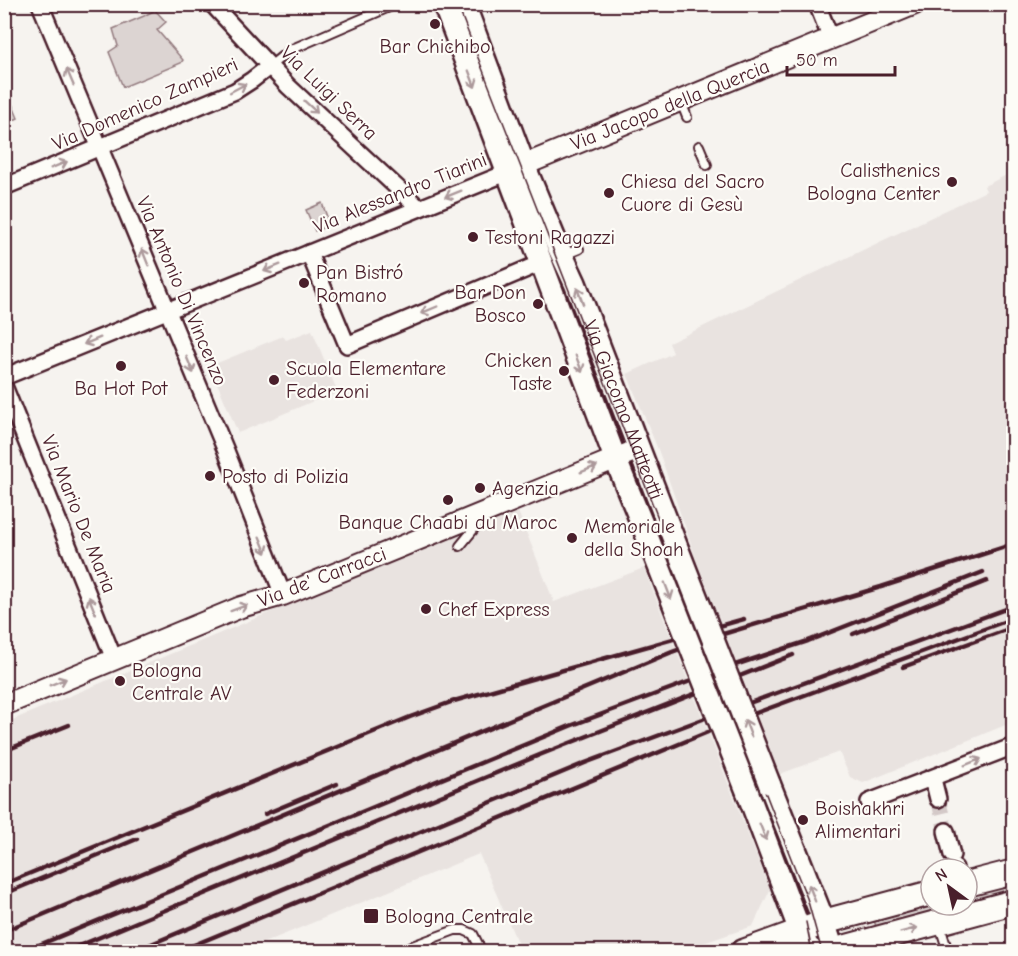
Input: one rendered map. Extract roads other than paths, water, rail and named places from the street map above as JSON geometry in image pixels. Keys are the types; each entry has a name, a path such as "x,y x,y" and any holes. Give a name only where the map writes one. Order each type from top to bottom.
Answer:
{"main road":[{"name":"Via Giacomo Matteotti","path":"444,4 516,169 571,252 575,283 824,922 828,951 804,942 747,791 615,458 542,263 516,169 464,4"},
{"path":"979,870 1014,872"},
{"path":"743,951 824,922 919,896"},
{"path":"828,951 1014,902"}],"street":[{"name":"Via Antonio Di Vincenzo","path":"40,4 226,451 283,595"},
{"name":"Via Luigi Serra","path":"212,4 288,86 419,208"},
{"path":"817,4 831,39"},
{"name":"Via Jacopo della Quercia","path":"516,169 684,109 831,39 915,4"},
{"name":"Via Domenico Zampieri","path":"4,187 235,91 270,66"},
{"name":"Via Alessandro Tiarini","path":"4,377 516,169"},
{"name":"Via Alessandro Tiarini","path":"309,253 347,345 542,263"},
{"name":"Via Mario De Maria","path":"4,386 114,659"},
{"name":"Via de' Carracci","path":"4,705 241,607 283,595 639,449"},
{"path":"869,802 1014,746"},
{"path":"933,779 938,799"},
{"path":"946,831 954,857"}],"lane":[{"name":"Via Domenico Zampieri","path":"270,66 290,50 396,4"},
{"path":"699,146 707,165"},
{"path":"460,546 488,510"},
{"path":"939,922 948,951"},
{"path":"396,951 455,930 464,930 474,934 482,951"}],"tunnel":[{"path":"938,799 946,831"}],"tram line":[{"path":"457,4 807,898 822,952"},
{"path":"806,922 812,952"}],"railway":[{"path":"4,931 672,652 713,637 881,587 1014,544"},
{"path":"1009,563 1014,561"},
{"path":"22,952 570,726 723,669 808,641 983,572"},
{"path":"853,634 987,581"},
{"path":"752,702 1014,606"},
{"path":"756,713 1014,618"},
{"path":"4,884 454,701 744,619"},
{"path":"903,667 1014,627"},
{"path":"64,952 542,754 793,655"},
{"path":"132,952 585,763 703,719"},
{"path":"4,751 69,725"},
{"path":"177,952 708,732"},
{"path":"265,814 337,784"},
{"path":"4,894 137,839"}],"place":[{"name":"Bar Chichibo","path":"435,24"},
{"name":"Calisthenics Bologna Center","path":"952,182"},
{"name":"Chiesa del Sacro Cuore di Gesù","path":"609,193"},
{"name":"Testoni Ragazzi","path":"473,237"},
{"name":"Pan Bistró Romano","path":"304,283"},
{"name":"Bar Don Bosco","path":"538,304"},
{"name":"Ba Hot Pot","path":"121,366"},
{"name":"Chicken Taste","path":"564,371"},
{"name":"Scuola Elementare Federzoni","path":"274,380"},
{"name":"Posto di Polizia","path":"210,476"},
{"name":"Agenzia","path":"480,488"},
{"name":"Banque Chaabi du Maroc","path":"448,500"},
{"name":"Memoriale della Shoah","path":"572,538"},
{"name":"Chef Express","path":"426,609"},
{"name":"Bologna Centrale AV","path":"120,681"},
{"name":"Boishakhri Alimentari","path":"803,820"},
{"name":"Bologna Centrale","path":"371,916"}]}
